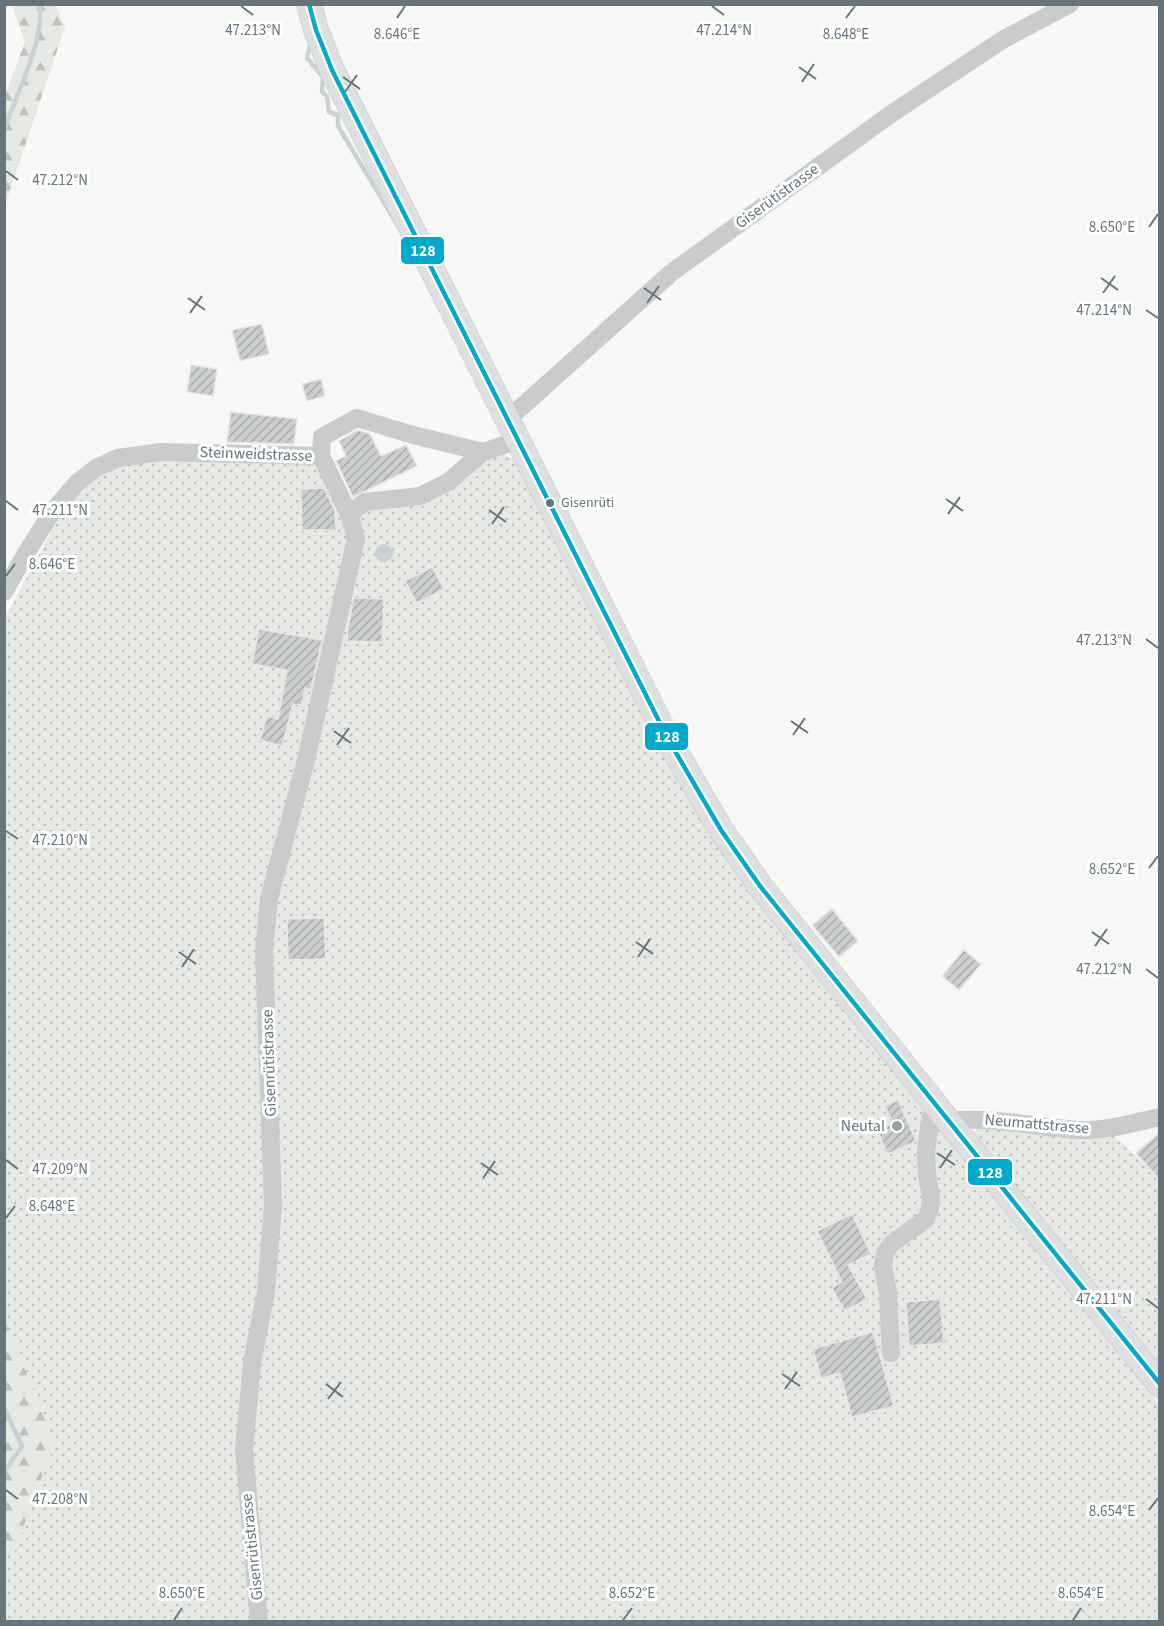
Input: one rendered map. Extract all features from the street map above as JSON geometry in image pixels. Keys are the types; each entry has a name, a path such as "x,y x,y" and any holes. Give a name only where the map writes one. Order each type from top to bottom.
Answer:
{"main road":[{"path":"309,4 316,30 332,70 668,739 721,830 760,886 1160,1385"}],"street":[{"name":"Giserütistrasse","path":"513,430 671,273 891,114 1004,39 1070,4"},
{"path":"321,456 322,437 357,418 413,435 483,452"},
{"path":"349,514 365,502 420,496 447,482 513,430"},
{"name":"Steinweidstrasse","path":"4,592 52,512 78,482 96,468 118,458 161,452 321,456 349,514"},
{"name":"Gisenrütistrasse","path":"259,1622 244,1449 252,1363 266,1291 273,1206 264,950 269,899 306,760 356,539 349,514"},
{"path":"891,1353 888,1293 883,1266 885,1253 891,1244 926,1219 931,1198 926,1152 930,1119 943,1114"},
{"name":"Neumattstrasse","path":"943,1114 1079,1130 1110,1128 1160,1117"}],"green space":[{"path":"12,5 55,5 65,27 5,205 5,95 25,42"},
{"path":"483,452 501,454 519,461 668,739 801,936 1159,1404 1159,1621 5,1622 5,1555 14,1552 55,1443 5,1321 5,618 78,482 118,458 321,456 349,513 447,482"},
{"path":"979,1126 1112,1133 1159,1178 1159,1371 1001,1171 975,1133"},
{"path":"5,1321 55,1443 14,1552 5,1555"}],"water":[{"path":"384,544 390,547 393,553 390,559 384,562 378,559 375,553 378,547"}],"building":[{"path":"262,324 269,354 240,361 232,330"},
{"path":"191,365 217,369 213,396 187,392"},
{"path":"321,379 325,396 307,401 302,384"},
{"path":"231,412 297,419 294,444 227,442"},
{"path":"358,430 370,434 381,456 406,445 417,466 353,497 336,461 346,456 339,441"},
{"path":"324,488 335,511 336,530 302,530 301,489"},
{"path":"432,567 444,589 417,603 405,581"},
{"path":"354,598 384,599 382,642 347,641"},
{"path":"259,629 322,640 311,689 305,688 302,705 293,704 282,746 260,740 267,716 278,719 287,670 252,664"},
{"path":"832,909 858,941 839,957 812,925"},
{"path":"324,918 326,959 288,960 287,919"},
{"path":"964,950 981,964 959,990 942,976"},
{"name":"Neutal","path":"898,1100 916,1141 888,1154 877,1130 893,1123 885,1106"},
{"path":"1160,1132 1160,1180 1136,1153"},
{"path":"852,1214 871,1254 848,1265 867,1299 845,1311 832,1288 842,1282 817,1231"},
{"path":"940,1299 944,1343 909,1346 906,1302"},
{"path":"873,1332 894,1406 852,1417 840,1373 821,1378 813,1349"}],"waterway":[{"path":"4,129 34,49 40,17 39,4"},
{"path":"310,45 307,58 323,77 322,92 327,96 329,112 338,115 338,126 397,224"},
{"path":"4,1408 22,1446 4,1472"}],"transit line":[{"name":"128","path":"309,4 316,30 332,70 668,739 721,830 760,886 1160,1384"}],"place":[{"name":"Gisenrüti","path":"550,503"},
{"name":"Neutal","path":"897,1126"}]}
